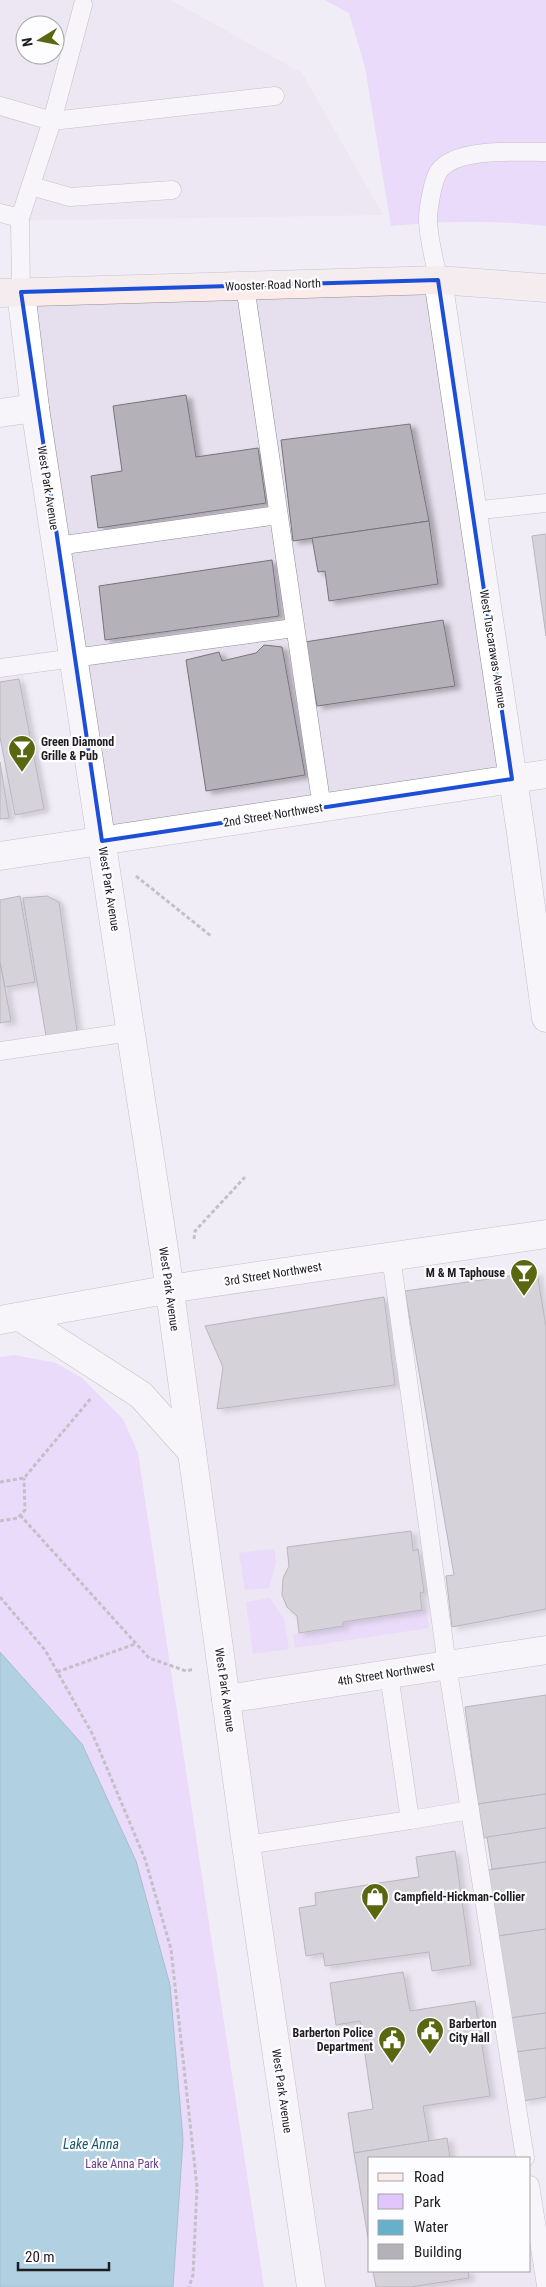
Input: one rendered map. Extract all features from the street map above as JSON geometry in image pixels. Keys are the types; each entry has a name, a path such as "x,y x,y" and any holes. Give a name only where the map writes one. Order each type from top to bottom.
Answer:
{"main road":[{"name":"Wooster Road North","path":"10,293 438,280 546,288"}],"street":[{"name":"West Tuscarawas Avenue","path":"438,280 546,1011"},
{"name":"West Park Avenue","path":"10,293 35,408 74,660 115,839 131,1032 170,1290 246,1845 311,2287"},
{"path":"0,414 35,408"},
{"name":"2nd Street Northwest","path":"0,856 546,774"},
{"name":"3rd Street Northwest","path":"10,1318 196,1285 546,1234"},
{"path":"10,1318 141,1396 192,1452"},
{"name":"4th Street Northwest","path":"226,1699 546,1650"}],"lane":[{"path":"10,293 20,218 52,121 83,6"},
{"path":"0,106 52,121 275,96"},
{"path":"438,280 428,220 431,199 439,171 457,158 481,153 546,152"},
{"path":"31,186 70,196 172,190"},
{"path":"0,213 20,218"},
{"path":"245,286 322,808"},
{"path":"472,511 546,503"},
{"path":"57,546 278,515"},
{"path":"0,668 74,660 294,628"},
{"path":"0,1051 131,1032"},
{"path":"391,1256 446,1665 525,2157"},
{"path":"389,1674 410,1820"},
{"path":"246,1845 470,1810"},
{"path":"531,2191 546,2285"}],"path":[{"path":"115,839 134,874 211,936"},
{"path":"196,1285 192,1248 195,1231 245,1177"},
{"path":"0,1482 24,1478 97,1391"},
{"path":"0,1521 18,1518 25,1510 24,1478"},
{"path":"20,1515 149,1658 186,1671 221,1665"},
{"path":"0,1596 45,1650 92,1735 145,1859 171,1949 197,2187 193,2275 190,2285 194,2287"},
{"path":"57,1672 135,1644"}],"highlighted area":[{"path":"438,280 512,779 102,841 21,292"}],"shaded area":[{"path":"0,0 171,0 302,73 383,215 0,221"},
{"path":"438,280 512,779 102,841 21,292"},
{"name":"Green Diamond Grille & Pub","path":"23,675 49,808 48,814 0,821 0,678"},
{"path":"48,892 62,897 80,1021 79,1029 0,1042 0,899"},
{"path":"391,1256 525,2157 368,2157 368,2272 531,2272 531,2191 546,2287 311,2287 182,1287"}],"green space":[{"path":"325,0 546,0 546,226 469,222 391,226 365,67 349,13"},
{"name":"Lake Anna Park","path":"14,1355 56,1363 82,1378 123,1419 138,1453 264,2287 0,2287 0,1357"},
{"path":"274,1549 276,1562 269,1588 245,1590 239,1553"},
{"path":"270,1598 284,1619 289,1649 253,1654 246,1602"},
{"path":"426,1609 429,1628 295,1648 293,1634 343,1626 343,1622"}],"water":[{"name":"Lake Anna","path":"0,1652 82,1744 136,1861 170,1985 183,2140 173,2287 0,2287"}],"building":[{"path":"186,395 196,457 258,448 266,503 98,528 91,476 122,471 113,406"},
{"path":"410,424 429,521 293,541 281,440"},
{"path":"429,521 438,584 329,601 325,571 318,572 312,538"},
{"path":"546,534 546,636 532,536"},
{"path":"272,560 279,616 105,640 99,586"},
{"path":"443,620 455,686 317,706 305,642"},
{"path":"264,645 282,647 305,775 206,791 186,660 219,652 222,661 256,653"},
{"name":"Green Diamond Grille & Pub","path":"19,679 44,809 15,815 0,737 0,682"},
{"path":"0,762 9,818 0,819"},
{"path":"20,896 35,982 5,987 0,962 0,900"},
{"path":"47,896 59,902 77,1031 46,1036 23,898"},
{"path":"0,962 11,1021 0,1023"},
{"path":"537,1272 546,1327 546,1609 452,1627 446,1576 454,1575 405,1291"},
{"path":"384,1297 395,1385 217,1409 223,1367 205,1326"},
{"path":"411,1531 413,1551 418,1549 424,1592 420,1593 422,1610 343,1622 343,1626 299,1633 297,1616 287,1607 282,1595 283,1578 289,1566 287,1547"},
{"path":"546,1695 546,1794 478,1804 465,1707"},
{"path":"546,1794 546,1828 484,1838 478,1804"},
{"path":"546,1828 546,1862 492,1869 487,1837"},
{"path":"455,1851 471,1965 432,1971 429,1952 325,1966 323,1953 306,1956 299,1908 316,1905 315,1893 419,1877 416,1857"},
{"path":"546,1862 546,1929 498,1936 488,1870"},
{"path":"546,1929 546,2013 510,2018 498,1936"},
{"path":"403,1972 410,2011 475,2001 490,2096 423,2106 429,2141 354,2153 348,2113 373,2109 360,2021 336,2025 330,1983"},
{"path":"546,2013 546,2048 516,2052 510,2018"},
{"path":"546,2048 546,2097 523,2101 516,2052"},
{"path":"447,2138 450,2157 368,2157 368,2238 354,2153"},
{"path":"373,2272 468,2272 469,2278 410,2287 376,2287"}],"place":[{"name":"Green Diamond Grille & Pub","path":"22,773"},
{"name":"M & M Taphouse","path":"524,1297"},
{"name":"Campfield-Hickman-Collier","path":"375,1921"},
{"name":"Barberton City Hall","path":"430,2055"},
{"name":"Barberton Police Department","path":"392,2064"}]}
